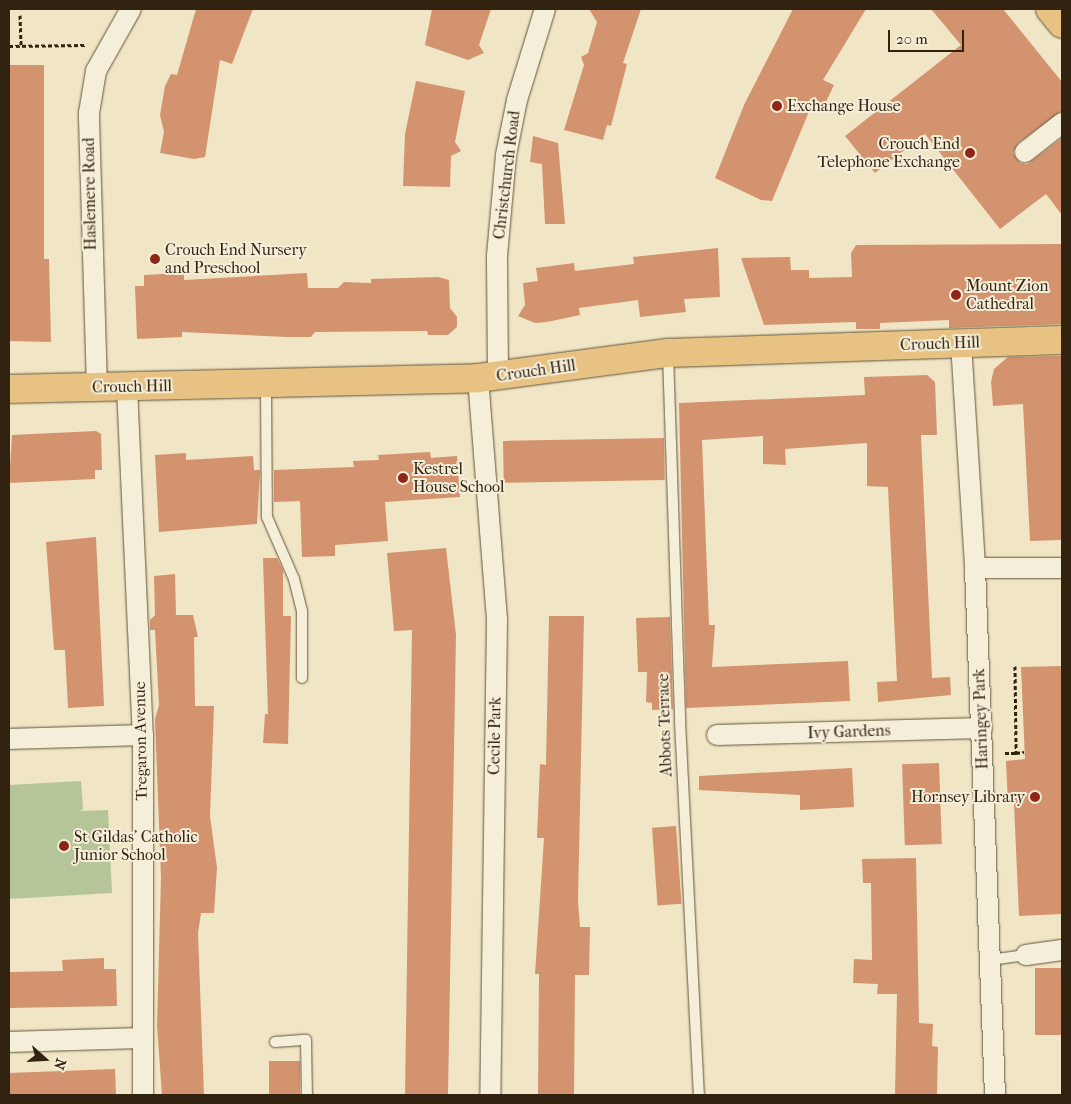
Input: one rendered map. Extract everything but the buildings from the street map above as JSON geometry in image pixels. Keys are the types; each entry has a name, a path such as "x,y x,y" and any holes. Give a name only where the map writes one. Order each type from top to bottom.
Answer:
{"main road":[{"path":"1050,9 1062,24"},
{"name":"Crouch Hill","path":"9,389 266,385 488,377 668,353 1062,340"}],"street":[{"name":"Haslemere Road","path":"97,388 89,113 96,71 107,47 131,9"},
{"name":"Christchurch Road","path":"488,377 506,155 516,100 545,9"},
{"path":"1025,152 1062,123"},
{"name":"Haringey Park","path":"961,343 975,568 995,1095"},
{"name":"Cecile Park","path":"488,377 497,619 490,1095"},
{"name":"Tregaron Avenue","path":"127,388 143,735 140,1038 143,1095"},
{"path":"975,568 1062,568"},
{"name":"Ivy Gardens","path":"717,735 982,728"},
{"path":"9,740 143,735"},
{"path":"1026,956 1062,950"},
{"path":"9,1042 140,1038"}],"lane":[{"name":"Abbots Terrace","path":"668,353 680,722 699,1095"},
{"path":"266,385 267,517 300,603 302,678"},
{"path":"990,960 1026,956"},
{"path":"275,1042 306,1040 307,1095"}],"path":[{"path":"20,15 21,46"},
{"path":"9,46 107,47"},
{"path":"1015,666 1016,753 1024,752"}],"green space":[{"path":"81,781 83,810 78,811 108,810 112,893 9,899 9,785"}],"place":[{"name":"Exchange House","path":"777,106"},
{"name":"Crouch End Telephone Exchange","path":"970,153"},
{"name":"Crouch End Nursery and Preschool","path":"155,259"},
{"name":"Mount Zion Cathedral","path":"956,295"},
{"name":"Kestrel House School","path":"403,478"},
{"name":"Hornsey Library","path":"1035,797"},
{"name":"St Gildas' Catholic Junior School","path":"64,846"}]}
